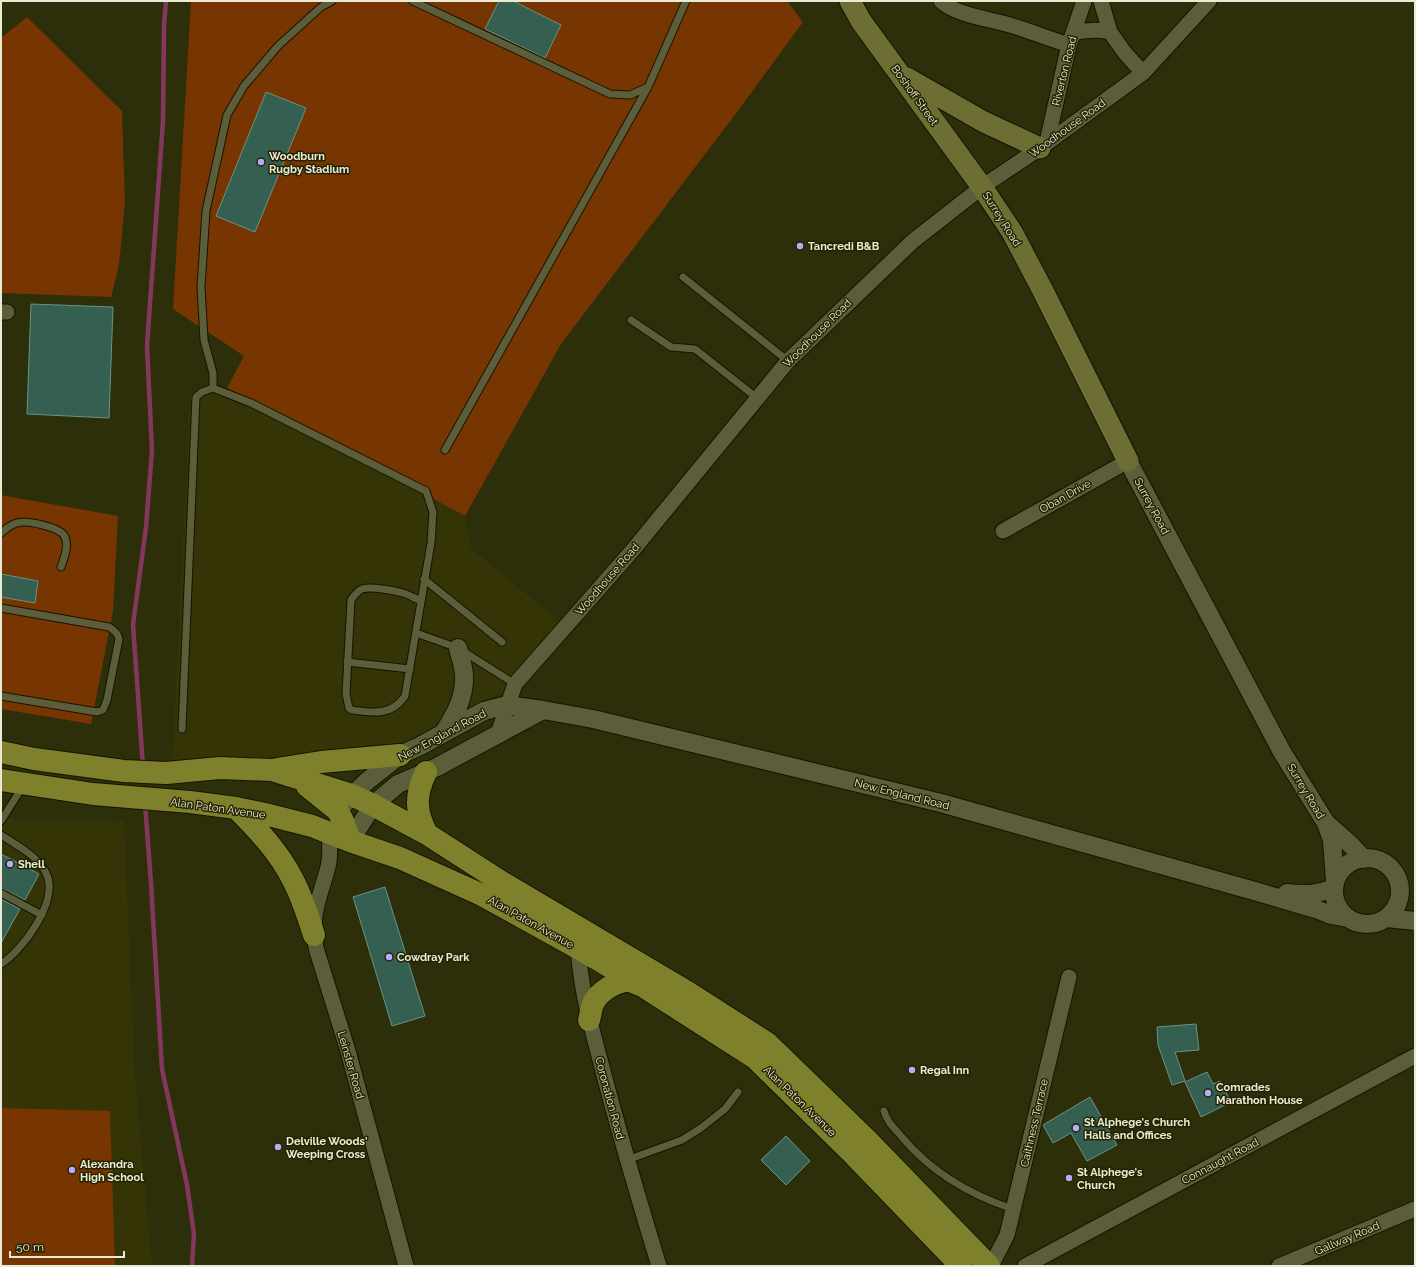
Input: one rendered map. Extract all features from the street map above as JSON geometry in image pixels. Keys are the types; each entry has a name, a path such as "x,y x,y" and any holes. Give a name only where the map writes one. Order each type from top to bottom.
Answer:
{"main road":[{"name":"Boshoff Street","path":"850,1 861,21 982,187"},
{"path":"901,75 984,122 1044,145"},
{"name":"Surrey Road","path":"982,187 1012,232 1128,461"},
{"name":"Alan Paton Avenue","path":"1,752 34,759 124,771 166,773 220,768 272,770 352,795 373,805 427,834 500,881 689,993 767,1043 873,1147 990,1266"},
{"path":"272,770 321,762 400,755"},
{"path":"426,772 420,786 417,800 418,812 427,834"},
{"path":"296,778 312,789 338,811 350,841"},
{"name":"Alan Paton Avenue","path":"1,780 125,797 190,802 236,808 293,820 400,858 469,889 578,948 642,985 755,1058 854,1154 961,1266"},
{"path":"236,808 268,841 286,868 302,900 314,935"},
{"path":"589,1020 595,1000 610,987 628,981 642,985"}],"street":[{"path":"941,1 950,7 968,14 1071,39 1092,30 1110,32"},
{"name":"Riverton Road","path":"1044,145 1071,39 1084,1"},
{"path":"1101,1 1110,32 1125,53 1143,73"},
{"name":"Woodhouse Road","path":"498,734 515,684 632,551 788,361 913,241 982,187 1044,145 1143,73 1209,1"},
{"name":"Oban Drive","path":"1003,531 1128,461"},
{"name":"Surrey Road","path":"1128,461 1282,752 1326,822 1364,859"},
{"path":"444,732 456,712 462,695 464,676 458,648"},
{"name":"New England Road","path":"330,833 332,822 338,811 352,795 400,755 420,746 484,711 507,705 593,719 941,802 1258,892 1316,909 1331,915 1348,918"},
{"path":"350,841 373,805 398,784 426,772 543,710"},
{"name":"Surrey Road","path":"1326,822 1332,844 1335,884"},
{"name":"Leinster Road","path":"330,833 329,865 316,912 314,935 316,948 348,1051 406,1266"},
{"name":"Leinster Road","path":"329,865 350,841"},
{"path":"1398,879 1400,892 1398,904 1387,918 1379,922 1367,924 1355,922 1348,918 1337,904 1335,884 1348,865 1355,861 1364,859 1372,859 1388,866 1398,879 1415,888"},
{"name":"New England Road","path":"1258,892 1278,892 1306,895 1318,893 1335,884"},
{"path":"1387,918 1415,921"},
{"name":"Coronation Road","path":"578,926 578,948 581,978 589,1020 616,1123 659,1266"},
{"name":"Caithness Terrace","path":"990,1266 1007,1235 1069,977"},
{"name":"Connaught Road","path":"1025,1266 1415,1056"},
{"name":"Gallway Road","path":"1279,1266 1415,1210"}],"lane":[{"path":"213,388 213,373 204,340 201,287 206,211 227,115 244,86 278,46 322,7 332,1"},
{"path":"413,1 610,94 630,95 648,87"},
{"path":"445,450 648,87 686,1"},
{"path":"683,277 788,361"},
{"path":"631,320 671,347 695,349 757,398"},
{"path":"182,729 196,397 202,392 213,388 251,403 426,491 433,512 431,543 405,696 399,704 389,710 378,712 352,710 349,708 346,694 351,600 357,592 363,589 386,590 406,594 420,601"},
{"path":"1,533 15,523 22,522 31,522 59,531 64,534 67,545 61,567"},
{"path":"424,579 502,642"},
{"path":"1,608 109,627 116,632 119,639 107,700 103,710 97,712 1,696"},
{"path":"416,633 458,648 515,684"},
{"path":"347,662 410,669"},
{"path":"1,821 24,784"},
{"path":"1,835 36,860 46,872 49,880 42,915 20,948 10,958 1,964"},
{"path":"1,893 42,915"},
{"path":"627,1160 682,1140 701,1128 725,1109 738,1092"},
{"path":"884,1111 887,1119 910,1148 937,1171 974,1194 1013,1209"}],"shaded area":[{"name":"Woodburn Rugby Stadium","path":"191,1 787,1 803,22 737,112 561,344 465,516 227,388 244,356 173,309"},
{"path":"27,17 122,111 125,203 119,265 111,297 1,293 1,38"},
{"path":"222,389 465,516 471,548 561,623 507,691 440,724 361,766 172,764 190,394"},
{"path":"1,495 118,516 113,611 91,724 1,709"},
{"path":"1,817 22,820 124,821 135,1073 152,1266 1,1266"},
{"name":"Alexandra High School","path":"1,1108 110,1111 115,1266 1,1266"}],"building":[{"path":"499,1 513,1 561,25 545,58 485,29"},
{"name":"Woodburn Rugby Stadium","path":"266,92 306,108 255,232 216,216"},
{"path":"31,304 113,307 109,418 27,414"},
{"path":"1,574 38,581 35,603 1,597"},
{"name":"Shell","path":"1,854 39,874 25,900 1,888"},
{"name":"Cowdray Park","path":"385,887 425,1016 392,1026 353,897"},
{"path":"1,899 20,909 1,943"},
{"path":"1196,1024 1199,1050 1175,1052 1185,1081 1172,1085 1158,1045 1157,1027"},
{"name":"Comrades Marathon House","path":"1207,1072 1213,1084 1220,1081 1231,1102 1201,1117 1185,1082"},
{"name":"St Alphege's Church Halls and Offices","path":"1090,1097 1117,1145 1087,1161 1071,1133 1053,1143 1043,1125"},
{"path":"786,1136 810,1161 786,1185 761,1160"}],"waterway":[{"path":"143,766 133,625 146,527 152,450 147,346 163,121 164,26 166,1"},
{"path":"145,804 162,1069 187,1185 194,1234 192,1266"}],"place":[{"name":"Woodburn Rugby Stadium","path":"261,162"},
{"name":"Tancredi B&B","path":"800,246"},
{"name":"Shell","path":"10,864"},
{"name":"Cowdray Park","path":"389,957"},
{"name":"Regal Inn","path":"912,1070"},
{"name":"Comrades Marathon House","path":"1208,1093"},
{"name":"St Alphege's Church Halls and Offices","path":"1076,1128"},
{"name":"Delville Woods' Weeping Cross","path":"278,1147"},
{"name":"Alexandra High School","path":"72,1170"},
{"name":"St Alphege's Church","path":"1069,1178"}]}
